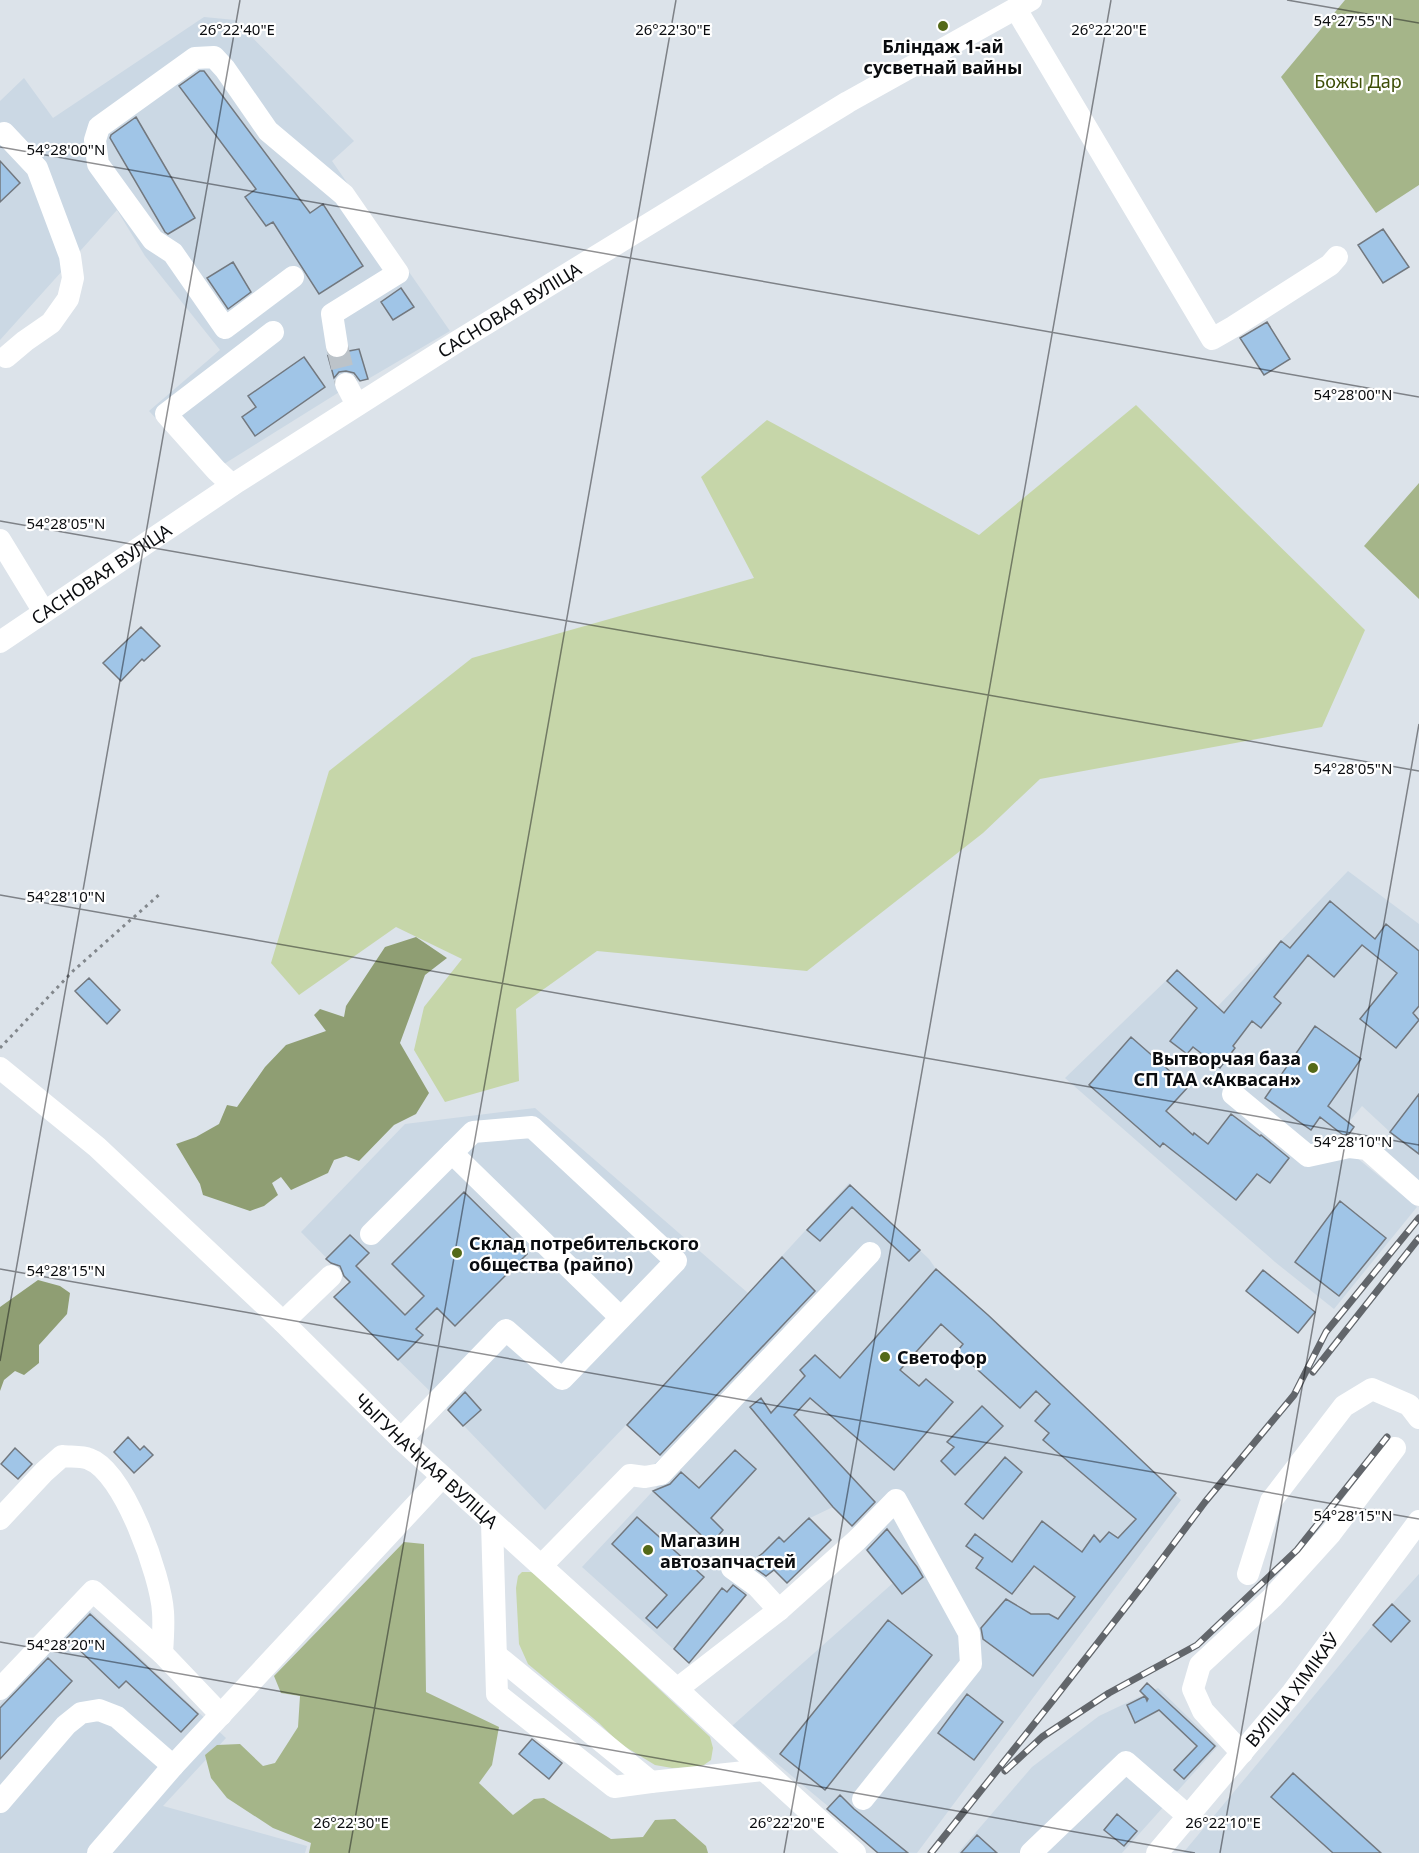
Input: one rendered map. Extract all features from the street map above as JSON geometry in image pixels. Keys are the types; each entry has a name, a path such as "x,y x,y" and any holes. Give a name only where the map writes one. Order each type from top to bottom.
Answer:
{"street":[{"path":"1023,4 1212,339 1330,265 1337,257"},
{"name":"САСНОВАЯ ВУЛІЦА","path":"0,642 232,485 458,340 848,102 1023,4"},
{"path":"293,277 225,328 173,253 153,240 98,164 95,140 99,126 195,58 214,57 225,69 268,131 344,195 398,273 332,314 337,346"},
{"path":"2,358 51,323 68,299 73,278 70,256 37,168 4,133"},
{"path":"232,485 166,414 273,332"},
{"path":"345,384 357,405"},
{"path":"0,540 44,612"},
{"name":"ЧЫГУНАЧНАЯ ВУЛІЦА","path":"0,1068 97,1147 283,1322 401,1439 542,1565 854,1852"},
{"path":"1233,1094 1308,1156 1349,1147 1367,1149 1419,1195"},
{"path":"371,1234 473,1132 532,1127 676,1261 562,1379 506,1330 401,1439"},
{"path":"452,1153 621,1318"},
{"path":"542,1565 630,1475 645,1477 661,1474 870,1253"},
{"path":"283,1322 332,1276"},
{"path":"1248,1574 1271,1501 1344,1406 1372,1389 1409,1405 1419,1418"},
{"path":"1242,1753 1203,1712 1193,1689 1200,1665 1272,1598 1294,1574 1331,1533 1395,1449"},
{"path":"0,1519 62,1456 90,1459 109,1474 130,1505 154,1573 163,1610 162,1653"},
{"path":"98,1853 173,1766 442,1477"},
{"path":"677,1689 779,1610 858,1540 896,1500 969,1633 971,1664 863,1799"},
{"name":"ВУЛІЦА ХІМІКАЎ","path":"1157,1853 1292,1693 1419,1521"},
{"path":"492,1522 497,1694 614,1787 764,1770"},
{"path":"732,1568 757,1586 779,1610"},
{"path":"0,1689 93,1591 162,1653 221,1715"},
{"path":"0,1802 66,1725 81,1713 99,1710 117,1717 173,1766"},
{"path":"1030,1853 1126,1762 1188,1816"}],"path":[{"path":"0,1048 73,971 161,893"}],"shaded area":[{"path":"204,17 235,20 354,141 332,161 450,331 368,379 346,384 341,391 208,474 149,411 220,350 145,256 117,210 0,340 0,101 24,78 53,118"},
{"path":"1136,405 1365,630 1322,727 1040,779 983,833 807,971 597,951 516,1009 519,1081 445,1102 414,1050 424,1007 462,959 396,927 299,995 271,963 329,771 472,658 754,578 701,477 767,420 979,535"},
{"path":"1348,871 1419,924 1419,1181 1379,1148 1390,1132 1362,1106 1349,1122 1354,1127 1346,1137 1351,1153 1417,1207 1334,1309 1275,1262 1065,1078 1177,970 1217,1007"},
{"path":"416,937 447,958 425,975 400,1043 429,1093 416,1114 394,1125 359,1161 346,1156 334,1160 328,1173 291,1190 281,1177 272,1183 278,1195 264,1206 250,1211 203,1195 200,1184 176,1144 196,1137 219,1124 227,1105 237,1107 265,1067 286,1045 326,1031 314,1015 320,1009 344,1017 346,1006 385,947"},
{"path":"535,1108 748,1293 849,1183 929,1259 936,1269 988,1315 1181,1500 917,1853 878,1853 827,1810 829,1807 732,1726 893,1583 857,1540 852,1526 833,1507 810,1518 831,1540 787,1583 774,1571 750,1589 689,1663 582,1567 665,1478 652,1466 662,1457 626,1425 545,1510 442,1403 334,1297 350,1282 301,1232 405,1124"},
{"path":"38,1280 60,1286 70,1293 67,1314 39,1345 39,1363 24,1375 15,1371 4,1380 0,1391 0,1307"},
{"path":"522,1572 531,1572 540,1577 710,1737 713,1748 711,1760 701,1767 672,1768 655,1765 619,1743 599,1723 528,1664 519,1644 516,1588 518,1576"},
{"path":"1419,1574 1419,1853 1183,1853 1373,1625"},
{"path":"89,1610 226,1738 163,1806 307,1846 305,1853 0,1853 0,1704"},
{"path":"1158,1688 1218,1746 1122,1853 958,1853 1032,1767 1099,1716"}],"green space":[{"name":"Божы Дар","path":"1345,0 1419,0 1419,185 1376,213 1281,77"},
{"path":"1419,483 1419,599 1364,546"},
{"path":"404,1542 424,1544 426,1692 499,1727 492,1765 479,1783 513,1815 534,1799 544,1798 611,1839 643,1837 655,1820 675,1819 706,1846 708,1853 309,1853 311,1843 273,1828 227,1798 211,1778 205,1755 217,1745 240,1744 263,1766 275,1763 298,1727 300,1696 281,1693 274,1676"}],"building":[{"path":"200,71 204,71 310,213 323,204 363,266 319,294 273,222 266,226 245,197 256,189 179,86"},
{"path":"136,117 195,218 168,234 110,138"},
{"path":"0,161 20,183 0,202"},
{"path":"1383,229 1409,267 1383,283 1358,245"},
{"path":"233,262 251,292 228,309 207,278"},
{"path":"401,288 414,307 393,320 381,302"},
{"path":"1267,322 1290,359 1264,375 1240,338"},
{"path":"359,349 368,379 360,381 354,373 346,371 339,372 334,378 328,356 340,359 349,351"},
{"path":"304,357 325,387 255,436 242,417 256,407 248,396"},
{"path":"141,627 160,646 144,661 142,659 121,681 103,663"},
{"path":"1330,901 1375,939 1386,924 1419,951 1419,1006 1413,1013 1419,1020 1396,1048 1360,1019 1397,973 1362,945 1334,977 1308,955 1274,997 1281,1003 1261,1028 1252,1021 1220,1068 1193,1047 1187,1054 1170,1041 1197,1008 1167,981 1177,970 1224,1013 1281,941 1290,948"},
{"path":"89,978 120,1010 107,1024 75,991"},
{"path":"1315,1026 1361,1059 1328,1106 1354,1127 1349,1134 1343,1135 1320,1117 1311,1130 1265,1098"},
{"path":"1131,1037 1188,1087 1166,1111 1193,1135 1194,1133 1208,1144 1231,1114 1289,1158 1270,1183 1257,1174 1236,1200 1163,1143 1160,1147 1089,1085"},
{"path":"1419,1094 1419,1154 1390,1132"},
{"path":"850,1185 920,1250 909,1261 852,1207 820,1241 807,1230"},
{"path":"464,1192 527,1254 455,1326 437,1308 416,1329 423,1335 398,1360 334,1297 350,1282 344,1276 340,1266 326,1259 350,1235 369,1253 356,1266 405,1315 424,1296 392,1264"},
{"path":"1340,1201 1386,1238 1339,1296 1295,1262"},
{"path":"782,1257 815,1291 660,1455 627,1425"},
{"path":"936,1269 988,1315 1176,1493 1033,1676 983,1639 981,1628 1006,1599 1031,1614 1049,1614 1058,1619 1075,1597 1034,1566 1012,1594 976,1568 983,1558 966,1546 975,1534 1012,1562 1042,1521 1082,1552 1094,1535 1100,1542 1109,1532 1118,1538 1136,1519 1043,1440 1049,1433 1035,1421 1050,1404 1036,1391 1020,1408 959,1353 963,1344 941,1324 900,1370 919,1386 926,1379 953,1402 894,1470 810,1398 794,1415 875,1502 852,1526 833,1507 750,1407 761,1398 771,1413 805,1376 800,1370 815,1355 840,1378"},
{"path":"1263,1270 1315,1312 1298,1333 1246,1291"},
{"path":"465,1392 481,1410 463,1426 448,1410"},
{"path":"982,1406 1003,1426 955,1475 941,1461 954,1447 947,1442"},
{"path":"128,1437 140,1450 144,1446 153,1455 134,1473 114,1452"},
{"path":"15,1448 32,1464 18,1479 1,1464"},
{"path":"735,1450 756,1469 711,1518 723,1530 711,1544 653,1491 670,1484 681,1472 699,1488"},
{"path":"1005,1457 1022,1472 983,1519 965,1504"},
{"path":"637,1517 704,1577 657,1628 646,1618 667,1595 612,1544"},
{"path":"809,1518 831,1540 787,1583 774,1570 766,1576 749,1564 779,1537 784,1542"},
{"path":"887,1529 923,1577 902,1594 867,1550"},
{"path":"733,1585 746,1595 689,1663 674,1649 722,1588 727,1592"},
{"path":"1392,1604 1410,1621 1391,1642 1373,1625"},
{"path":"90,1614 198,1714 181,1732 126,1681 119,1688 67,1638"},
{"path":"888,1620 932,1655 825,1790 780,1754"},
{"path":"48,1658 72,1681 0,1759 0,1708"},
{"path":"1147,1683 1215,1746 1184,1779 1174,1770 1197,1746 1159,1710 1135,1723 1127,1705 1145,1696 1140,1691"},
{"path":"967,1694 1003,1722 974,1760 938,1733"},
{"path":"532,1739 562,1763 549,1779 519,1754"},
{"path":"1293,1773 1381,1853 1333,1853 1271,1797"},
{"path":"840,1795 908,1853 878,1853 827,1809"},
{"path":"1117,1814 1137,1831 1124,1846 1104,1830"},
{"path":"977,1835 997,1853 961,1853"}],"tunnel":[{"path":"337,346 346,384"}],"railway":[{"path":"931,1853 1054,1699 1205,1502 1294,1395 1326,1332 1419,1218"},
{"path":"1313,1372 1419,1238"},
{"path":"1005,1771 1042,1737 1109,1693 1197,1645 1297,1550 1387,1437"}],"place":[{"name":"Бліндаж 1-ай сусветнай вайны","path":"943,26"},
{"name":"Вытворчая база СП ТАА «Аквасан»","path":"1313,1068"},
{"name":"Склад потребительского общества (райпо)","path":"457,1253"},
{"name":"Светофор","path":"885,1357"},
{"name":"Магазин автозапчастей","path":"648,1550"}]}
